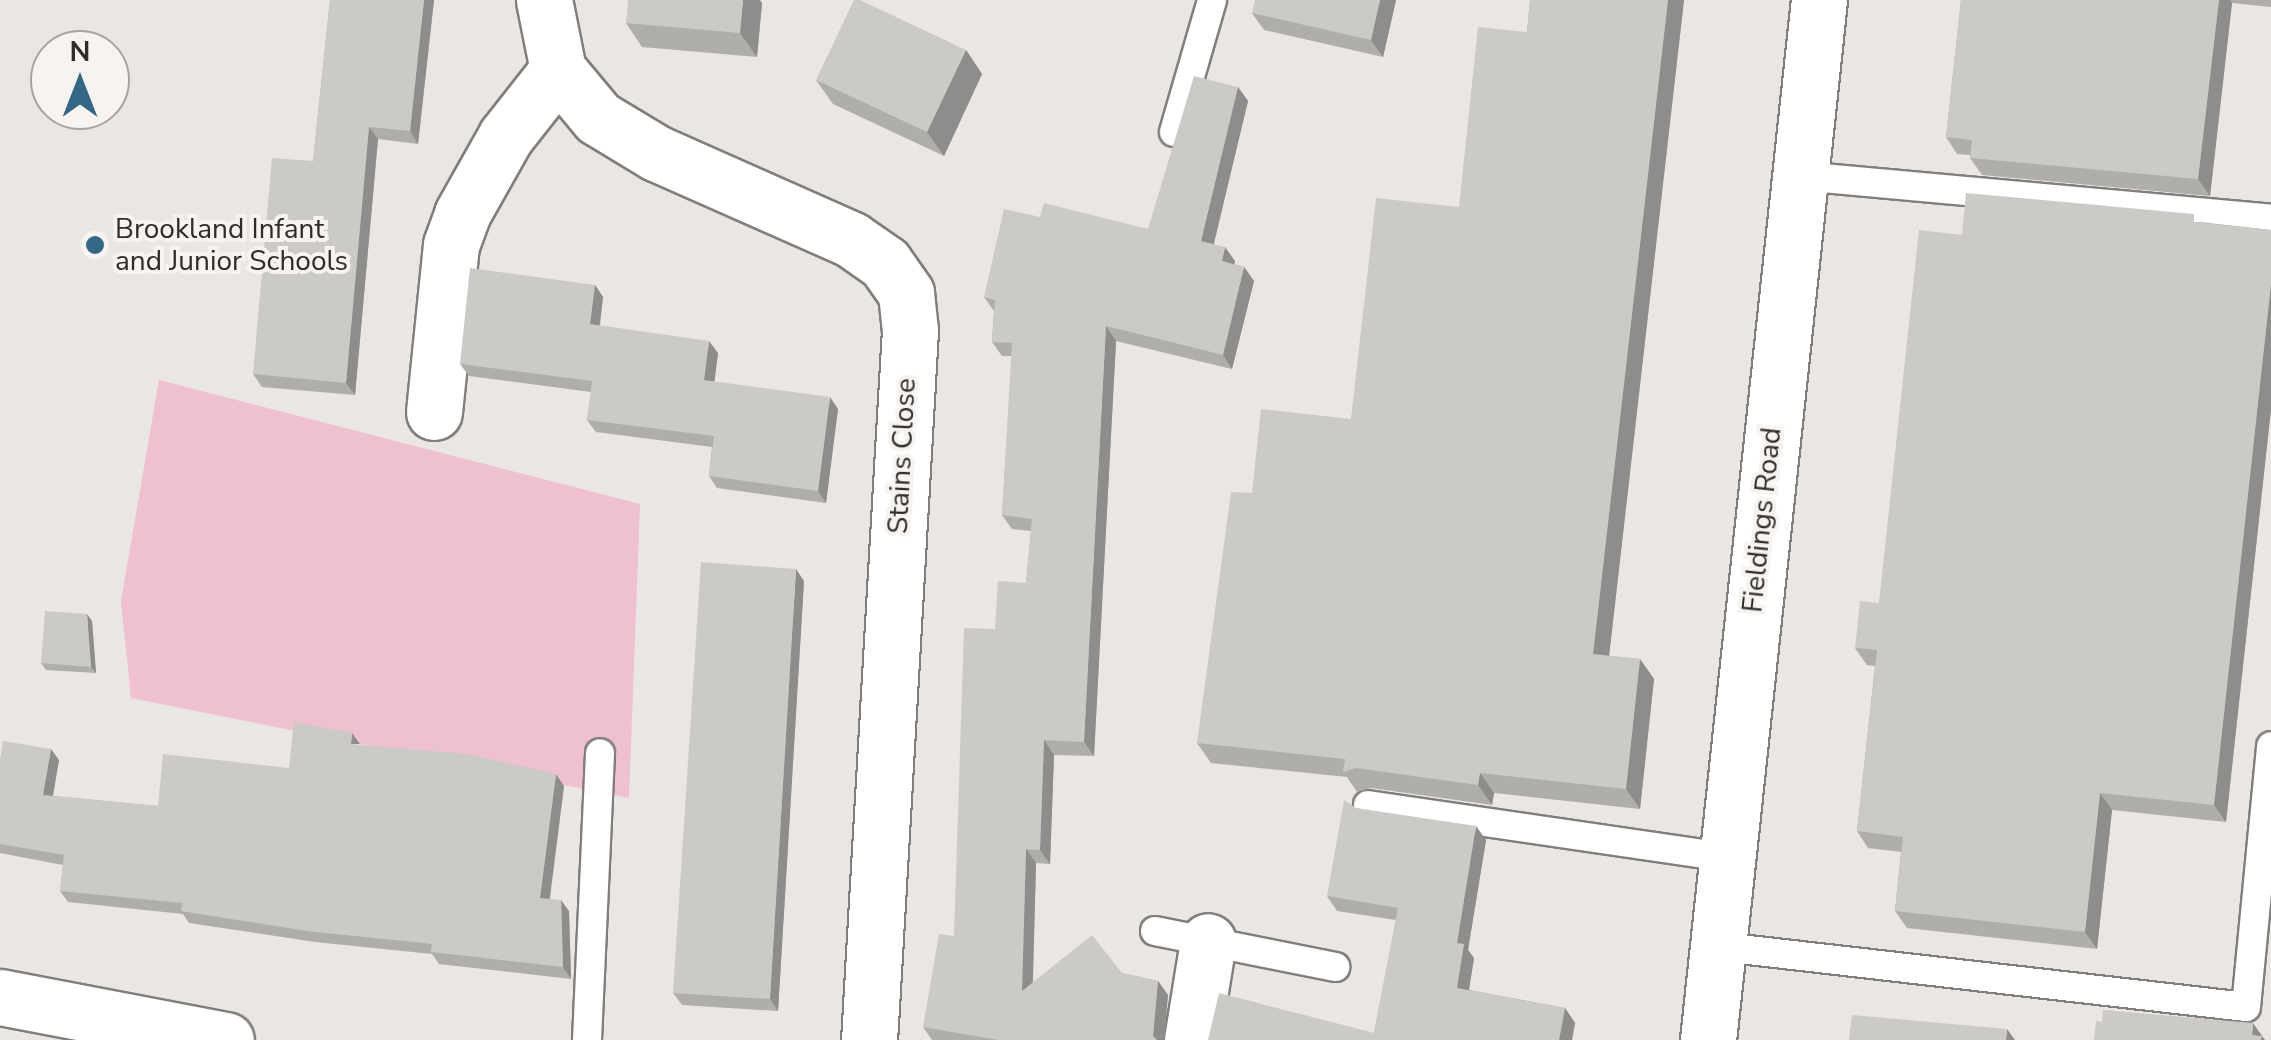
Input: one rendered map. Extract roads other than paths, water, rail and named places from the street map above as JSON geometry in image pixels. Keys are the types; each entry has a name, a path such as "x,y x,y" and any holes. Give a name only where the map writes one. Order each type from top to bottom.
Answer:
{"street":[{"name":"Stains Close","path":"544,0 558,70 598,118 620,134 852,240 885,263 906,293 910,330 869,1040"},
{"name":"Fieldings Road","path":"1708,1040 1714,946 1819,0"},
{"path":"434,412 451,246 462,214 506,136 558,70"},
{"path":"1192,1040 1208,941"},
{"path":"0,997 226,1040"}],"lane":[{"path":"1174,132 1212,0"},
{"path":"1801,176 2271,219"},
{"path":"1714,946 2246,1007 2271,746"},
{"path":"587,1040 600,753"},
{"path":"1368,805 1724,857"},
{"path":"1155,931 1335,966"}],"place":[{"name":"Brookland Infant and Junior Schools","path":"95,245"}]}
